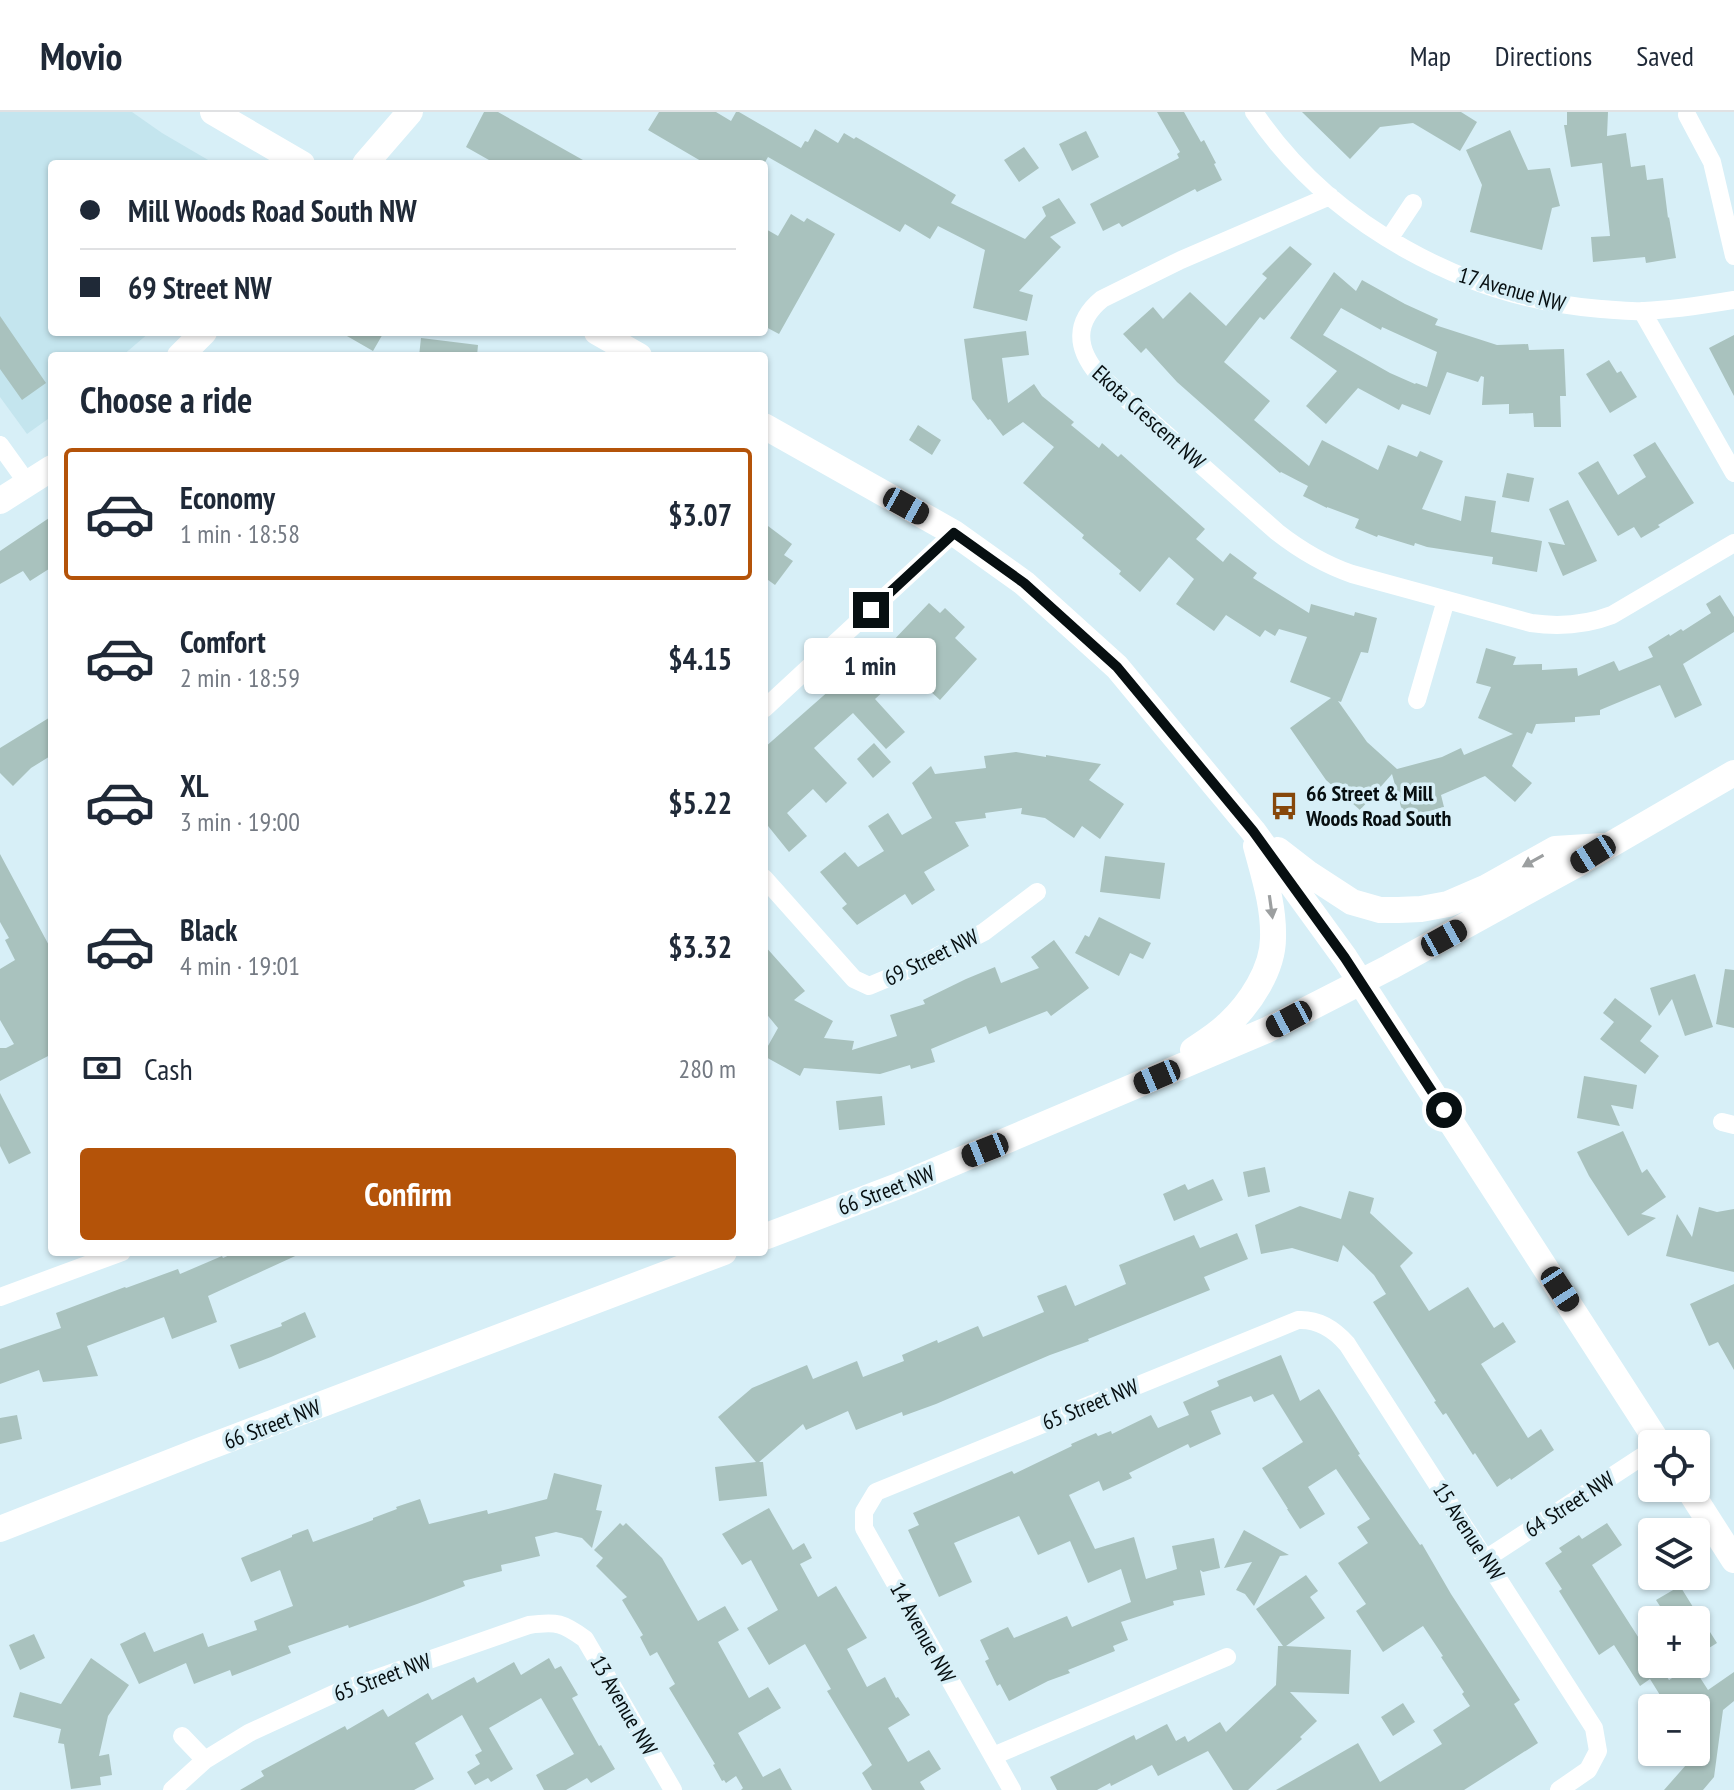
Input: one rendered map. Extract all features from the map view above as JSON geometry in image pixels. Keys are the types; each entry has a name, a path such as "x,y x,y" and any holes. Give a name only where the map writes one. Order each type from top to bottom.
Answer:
{"main road":[{"path":"213,112 295,160"},
{"path":"368,160 410,112"},
{"path":"184,352 200,336"},
{"path":"604,336 632,352"},
{"path":"768,428 954,533 1024,583 1117,667 1253,831 1361,982 1650,1430"},
{"path":"0,501 48,471"},
{"name":"66 Street NW","path":"768,1235 906,1183 1267,1030 1566,871 1734,773"},
{"path":"1253,831 1341,896 1364,907 1380,910 1421,909 1448,904 1485,888 1555,849 1608,845"},
{"path":"1129,1089 1229,1024 1264,975 1274,941 1269,894 1253,831"},
{"name":"66 Street NW","path":"0,1529 713,1256"},
{"path":"1697,1502 1734,1560"}],"street":[{"name":"17 Avenue NW","path":"1254,112 1276,141 1330,196 1389,239 1455,274 1493,288 1565,305 1642,311 1734,300"},
{"path":"1687,115 1712,162 1734,256"},
{"name":"Ekota Crescent NW","path":"1330,196 1181,260 1102,299 1094,305 1083,323 1082,349 1088,362 1292,544 1339,569 1446,600 1549,626 1598,621 1626,608 1734,543"},
{"path":"1389,239 1413,203"},
{"path":"1642,311 1734,473"},
{"path":"0,445 28,484"},
{"path":"768,705 954,533"},
{"path":"1417,700 1446,600"},
{"name":"69 Street NW","path":"768,882 854,979 869,986 924,963 984,932 1037,892"},
{"path":"0,1297 111,1256"},
{"name":"65 Street NW","path":"868,1505 876,1492 888,1486 1298,1320 1320,1324"},
{"name":"15 Avenue NW","path":"1320,1324 1336,1332 1347,1344 1594,1728 1598,1751 1588,1770 1559,1790"},
{"name":"64 Street NW","path":"1487,1558 1638,1459"},
{"name":"14 Avenue NW","path":"868,1505 864,1512 864,1528 1012,1790"},
{"name":"65 Street NW","path":"172,1790 205,1760 249,1733 340,1691 529,1625 553,1621 569,1626"},
{"name":"13 Avenue NW","path":"569,1626 585,1639 673,1790"},
{"path":"993,1756 1227,1657"},
{"path":"182,1736 205,1760"}],"shaded area":[{"path":"0,112 132,112 208,160 48,160 48,336 145,336 127,352 48,352 48,419 27,434 0,397"}],"building":[{"path":"484,112 498,112 583,160 489,160 466,147"},
{"path":"659,112 716,112 731,121 739,112 801,148 815,129 838,143 844,133 956,195 951,203 1025,239 1046,216 1042,207 1059,198 1076,223 1050,237 1061,247 1019,291 1033,295 1027,321 973,308 985,250 938,226 930,239 905,224 900,232 768,157 766,160 699,160 648,130"},
{"path":"1157,112 1184,112 1201,142 1204,140 1222,180 1197,192 1195,189 1122,227 1119,223 1103,231 1090,204 1179,158 1177,154 1180,152"},
{"path":"1302,112 1461,112 1477,122 1460,151 1413,123 1380,127 1350,159"},
{"path":"1567,112 1608,112 1607,136 1626,133 1631,167 1645,165 1647,180 1663,178 1676,258 1646,263 1645,257 1593,262 1591,237 1610,236 1602,163 1571,167 1564,125 1567,125"},
{"path":"1510,130 1528,170 1550,168 1560,206 1552,208 1542,250 1470,232 1482,185 1466,150"},
{"path":"1086,131 1099,157 1072,171 1059,144"},
{"path":"1024,147 1039,168 1019,182 1004,160"},
{"path":"791,214 804,222 807,218 835,234 779,334 768,328 768,230 778,236"},
{"path":"1290,246 1312,264 1264,320 1260,317 1224,362 1270,401 1254,420 1309,466 1322,440 1378,470 1388,445 1417,457 1420,451 1443,461 1422,509 1461,521 1465,496 1496,501 1491,532 1542,541 1537,572 1492,564 1493,557 1415,543 1414,546 1355,528 1359,519 1303,496 1308,486 1280,473 1177,382 1146,348 1141,353 1123,334 1153,307 1163,319 1190,292 1226,326 1267,278 1262,274"},
{"path":"1334,272 1356,291 1362,280 1438,319 1435,325 1497,345 1528,344 1529,350 1564,349 1566,396 1560,396 1561,427 1534,427 1533,413 1509,414 1509,404 1482,405 1484,377 1481,376 1478,382 1447,372 1430,415 1402,404 1399,410 1358,388 1326,424 1306,406 1337,371 1290,338","holes":["1341,308 1381,330 1382,327 1437,352 1427,387 1390,373 1323,335"]},
{"path":"0,316 46,383 22,400 0,369"},
{"path":"1026,331 1029,355 1002,358 1008,403 1034,384 1042,396 1074,422 1071,425 1099,448 1102,443 1118,457 1121,454 1205,529 1196,539 1223,562 1230,553 1257,573 1253,578 1309,613 1311,604 1354,616 1355,612 1377,618 1368,653 1361,652 1341,702 1338,701 1367,742 1397,769 1442,757 1461,748 1464,755 1513,734 1478,718 1491,687 1476,683 1486,648 1516,657 1513,665 1542,664 1542,670 1577,668 1578,676 1614,661 1619,671 1653,657 1648,647 1669,634 1683,631 1711,613 1706,604 1720,595 1734,617 1734,632 1683,664 1702,705 1675,718 1660,685 1600,710 1600,715 1575,717 1575,722 1536,724 1532,734 1527,732 1512,766 1532,783 1515,802 1485,776 1441,795 1444,807 1404,818 1392,774 1360,810 1326,780 1290,728 1331,698 1290,682 1307,637 1279,629 1275,636 1265,630 1260,637 1226,615 1214,631 1176,604 1194,579 1169,557 1140,592 1119,574 1121,571 1082,538 1084,535 1023,483 1054,447 1023,422 1003,436 988,420 972,399 964,339"},
{"path":"1734,335 1734,396 1709,348"},
{"path":"347,336 382,336 373,351"},
{"path":"421,338 478,345 477,352 419,352"},
{"path":"1609,360 1617,373 1621,371 1637,397 1610,413 1586,374"},
{"path":"918,425 941,440 932,455 909,440"},
{"path":"1655,442 1694,503 1641,538 1634,527 1618,536 1578,473 1598,461 1618,495 1646,477 1633,455"},
{"path":"1507,473 1534,478 1529,502 1502,497"},
{"path":"1568,500 1597,561 1563,576 1548,542 1565,545 1549,509"},
{"path":"48,519 48,570 30,581 23,571 0,584 0,551"},
{"path":"768,526 792,544 784,555 793,561 775,585 768,580"},
{"path":"929,603 940,613 945,608 965,627 955,638 977,659 940,700 907,670 875,699 905,732 886,749 853,713 814,748 847,783 826,803 813,789 787,813 807,836 789,852 768,826 768,744 885,638 890,644"},
{"path":"48,718 48,757 31,768 13,786 0,773 0,748"},
{"path":"874,743 891,762 873,778 857,759"},
{"path":"1016,752 1101,764 1089,780 1124,804 1100,839 1082,826 1074,838 1045,818 1021,814 1022,808 985,813 986,818 955,822 969,846 924,872 935,890 912,905 905,894 857,925 842,908 847,904 820,872 845,852 858,867 884,851 868,826 888,813 902,835 932,818 912,783 931,766 935,774 986,768 984,756"},
{"path":"0,854 48,944 48,1056 0,1081 0,1048 14,1044 0,1020 0,969 15,960 5,940 9,938 0,922"},
{"path":"1105,856 1165,863 1160,899 1100,892"},
{"path":"1099,917 1151,943 1143,959 1130,953 1119,976 1075,953 1085,935 1089,937"},
{"path":"1054,940 1089,988 1051,1016 1047,1011 989,1034 986,1026 931,1049 935,1062 911,1069 910,1065 880,1074 804,1068 800,1076 768,1058 768,1046 778,1028 768,1016 768,949 805,991 794,1000 833,1021 824,1038 854,1041 852,1050 897,1036 890,1015 925,1004 923,1000 966,979 995,967 1001,983 1039,968 1031,957"},
{"path":"1725,969 1734,970 1734,1028 1716,1024"},
{"path":"1695,974 1713,1027 1685,1036 1672,999 1659,1016 1650,988"},
{"path":"1615,998 1652,1026 1640,1041 1659,1056 1645,1074 1600,1039 1614,1022 1603,1013"},
{"path":"1584,1076 1637,1085 1633,1109 1611,1105 1620,1126 1577,1118"},
{"path":"0,1093 31,1153 9,1164 0,1146"},
{"path":"882,1096 885,1125 839,1130 836,1101"},
{"path":"1623,1131 1642,1173 1647,1169 1666,1197 1641,1214 1656,1218 1628,1236 1577,1152"},
{"path":"1265,1167 1270,1192 1248,1197 1243,1172"},
{"path":"1213,1179 1223,1200 1174,1221 1163,1194 1185,1184 1188,1190"},
{"path":"1349,1191 1374,1198 1370,1213 1413,1253 1400,1266 1429,1311 1468,1287 1494,1328 1503,1322 1516,1342 1481,1364 1528,1438 1541,1429 1554,1450 1511,1480 1497,1487 1446,1413 1443,1415 1373,1302 1386,1294 1374,1275 1343,1245 1338,1262 1292,1248 1261,1254 1255,1225 1300,1206 1341,1219"},
{"path":"1699,1207 1717,1212 1734,1209 1734,1272 1666,1256 1677,1214 1692,1237"},
{"path":"1237,1233 1248,1259 1204,1277 1210,1290 903,1416 902,1412 856,1430 848,1411 806,1430 803,1424 759,1462 763,1462 767,1496 719,1501 715,1467 756,1462 718,1417 752,1388 807,1365 813,1379 857,1361 863,1377 904,1361 902,1355 937,1340 938,1343 978,1326 983,1337 1044,1312 1037,1296 1066,1285 1075,1306 1126,1284 1119,1265 1194,1235 1200,1248"},
{"path":"295,1256 208,1296 217,1322 172,1339 164,1317 87,1346 98,1376 43,1382 39,1370 0,1384 0,1349 61,1328 56,1313 178,1269 180,1274 223,1258"},
{"path":"1734,1284 1734,1370 1718,1342 1709,1346 1690,1304"},
{"path":"305,1312 316,1337 239,1369 230,1345 282,1326 281,1323"},
{"path":"1281,1355 1300,1401 1319,1389 1358,1455 1422,1544 1520,1700 1514,1704 1538,1743 1464,1790 1276,1790 1358,1743 1380,1782 1442,1744 1433,1730 1470,1706 1423,1626 1383,1652 1356,1611 1366,1604 1338,1563 1368,1543 1357,1527 1370,1519 1336,1469 1308,1487 1325,1514 1300,1529 1287,1509 1262,1468 1303,1442 1273,1394 1254,1402 1251,1396 1211,1411 1221,1434 1190,1448 1188,1444 1129,1473 1132,1478 1103,1491 1099,1481 1069,1495 1095,1549 1134,1537 1146,1579 1177,1569 1172,1546 1214,1538 1220,1568 1200,1570 1205,1595 1173,1601 1174,1605 1121,1622 1128,1640 1113,1646 1115,1651 1068,1670 1070,1673 1009,1701 1000,1684 997,1686 985,1661 989,1659 980,1640 1008,1627 1014,1638 1067,1616 1072,1627 1131,1602 1121,1569 1088,1583 1070,1541 1038,1555 1019,1516 954,1543 972,1582 939,1597 908,1530 919,1525 913,1513 1012,1471 1014,1474 1096,1433 1098,1436 1111,1431 1112,1434 1151,1415 1158,1428 1189,1415 1183,1402 1219,1386 1217,1381"},
{"path":"17,1415 22,1439 0,1444 0,1418"},
{"path":"554,1473 602,1485 596,1510 602,1511 592,1548 582,1538 556,1532 535,1537 540,1556 501,1565 502,1571 463,1581 465,1586 349,1628 348,1625 288,1646 291,1653 232,1676 230,1670 194,1684 186,1663 139,1684 120,1644 145,1632 154,1652 203,1633 208,1647 257,1630 254,1621 293,1606 280,1570 251,1582 241,1558 292,1535 308,1529 313,1542 420,1499 429,1524 487,1510 488,1514 547,1499"},
{"path":"769,1508 793,1550 804,1543 812,1558 800,1564 818,1597 836,1586 867,1638 847,1649 867,1687 885,1677 910,1715 888,1728 908,1762 929,1750 941,1769 920,1782 925,1790 872,1790 862,1773 872,1765 827,1691 831,1689 805,1644 769,1665 747,1628 778,1610 751,1560 742,1565 722,1534"},
{"path":"620,1523 623,1526 626,1523 662,1558 698,1621 725,1606 739,1630 718,1642 749,1698 768,1687 781,1708 738,1733 763,1777 780,1768 792,1790 741,1790 743,1788 736,1776 726,1783 722,1781 669,1688 675,1684 657,1652 650,1656 640,1637 643,1635 622,1600 627,1597 596,1566 603,1558 594,1550"},
{"path":"1607,1523 1622,1545 1592,1565 1638,1637 1638,1678 1700,1678 1708,1690 1734,1672 1734,1701 1723,1710 1714,1777 1703,1790 1664,1790 1685,1766 1710,1766 1710,1694 1659,1694 1650,1679 1640,1686 1614,1645 1599,1655 1545,1563 1562,1552 1559,1548 1579,1535 1582,1539"},
{"path":"1244,1530 1289,1555 1280,1556 1254,1606 1245,1594 1236,1590 1252,1562 1224,1568"},
{"path":"1306,1575 1318,1591 1310,1597 1325,1618 1286,1646 1351,1650 1349,1694 1290,1692 1317,1721 1248,1790 1233,1790 1208,1751 1158,1776 1152,1765 1097,1790 1057,1790 1050,1777 1134,1735 1136,1740 1167,1724 1176,1741 1185,1736 1188,1742 1220,1722 1226,1732 1276,1685 1278,1646 1283,1646 1256,1609"},
{"path":"1673,1590 1682,1590 1692,1606 1660,1606 1656,1600"},
{"path":"1710,1632 1717,1643 1710,1647"},
{"path":"34,1634 45,1658 20,1670 9,1645"},
{"path":"91,1658 129,1685 108,1716 99,1756 109,1754 112,1775 100,1777 101,1785 71,1789 64,1744 58,1743 61,1729 13,1717 20,1692 61,1704"},
{"path":"549,1658 555,1669 561,1666 578,1695 572,1698 615,1769 591,1783 587,1778 566,1790 544,1790 536,1775 574,1754 541,1698 489,1728 513,1769 491,1782 488,1778 475,1785 467,1772 480,1764 475,1755 482,1751 462,1715 415,1743 434,1779 414,1790 240,1790 264,1776 261,1771 345,1726 347,1730 383,1709 388,1717 428,1693 432,1700 474,1677 477,1683 514,1662 521,1675"},
{"path":"1403,1703 1415,1722 1393,1736 1381,1717"}],"place":[{"name":"66 Street & Mill Woods Road South","path":"1284,806"}],"route":[{"path":"871,610 954,533 1024,583 1117,667 1253,831 1345,958 1444,1110"}]}
